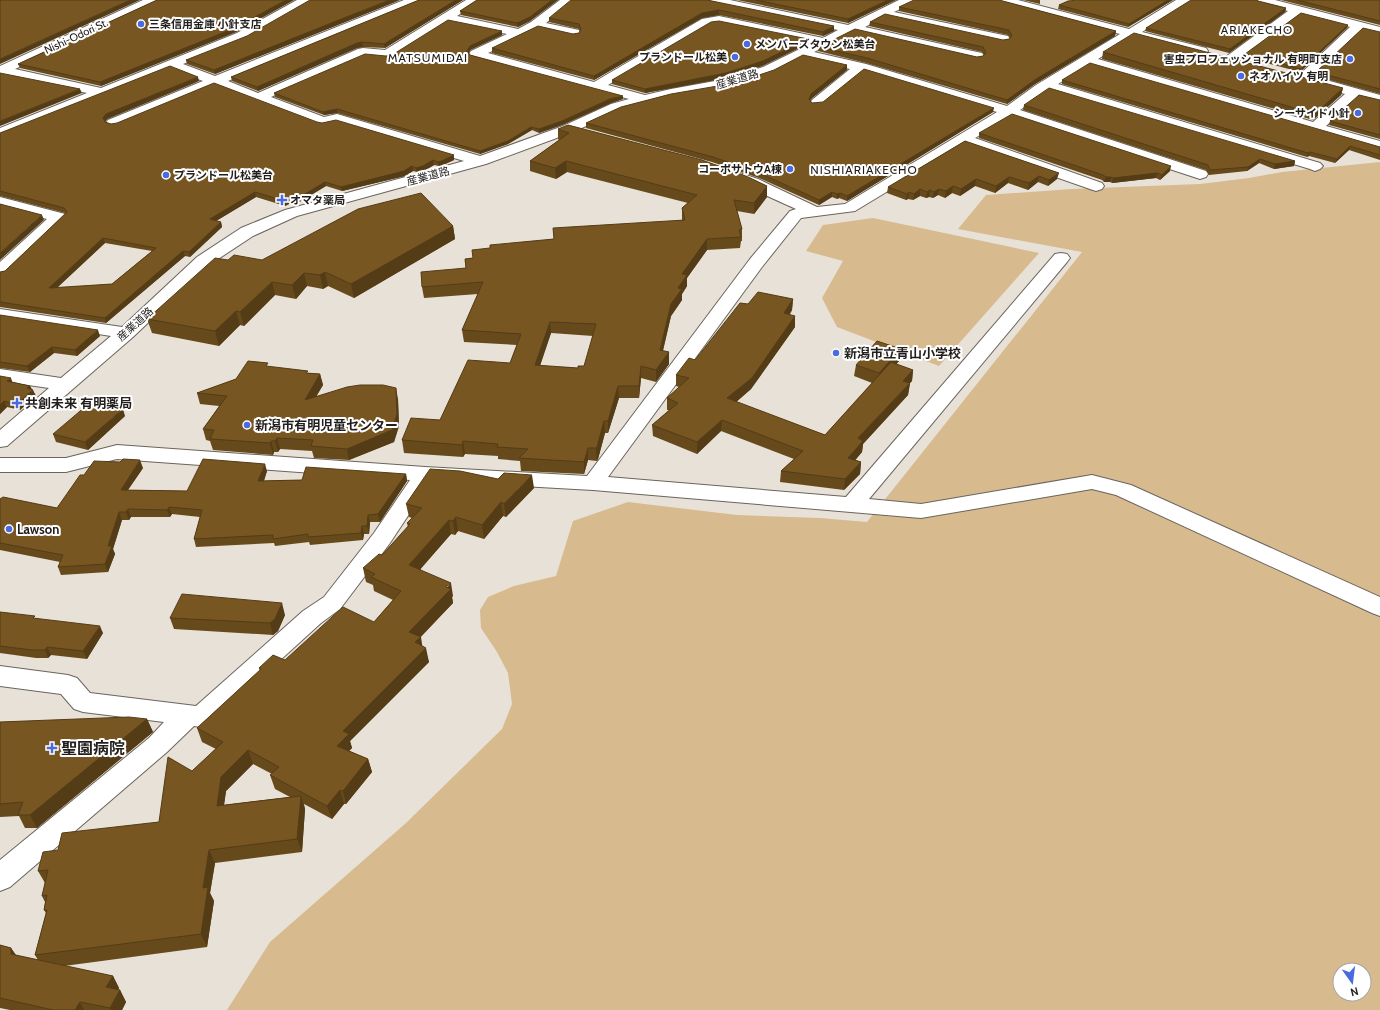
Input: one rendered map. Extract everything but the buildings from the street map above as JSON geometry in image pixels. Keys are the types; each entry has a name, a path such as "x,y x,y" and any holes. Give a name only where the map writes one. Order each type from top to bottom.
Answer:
{"street":[{"name":"Nishi-Odori St.","path":"1,70 153,0"},
{"path":"0,133 242,36 306,0"},
{"path":"395,0 417,3"},
{"path":"258,98 363,52 387,54 448,12 475,0"},
{"path":"568,0 536,25 476,54 645,100"},
{"path":"712,0 977,56"},
{"name":"産業道路","path":"0,441 126,333 203,261 247,232 290,214 481,161 568,129 616,107 671,93 729,83 768,70 909,0"},
{"path":"1003,0 1246,63"},
{"path":"593,483 761,257 796,214 849,208 1008,112 1048,85 1186,0"},
{"path":"1261,0 1380,31"},
{"path":"112,123 417,3"},
{"path":"1232,59 1297,10"},
{"path":"448,12 520,32"},
{"path":"881,13 1003,39"},
{"path":"594,87 706,22 719,20 824,42"},
{"path":"536,25 574,33"},
{"path":"1303,78 1358,26"},
{"path":"801,53 861,67 926,86 1200,174"},
{"path":"1088,60 1380,146"},
{"path":"172,65 323,122 337,118 481,161"},
{"path":"817,103 861,67"},
{"path":"1,70 101,92"},
{"path":"1289,74 1380,99"},
{"path":"1048,85 1315,166"},
{"path":"1316,127 1355,92"},
{"path":"568,129 590,135"},
{"path":"962,139 1096,186"},
{"path":"729,174 752,182 815,212"},
{"path":"0,202 59,217 0,271"},
{"path":"851,506 1061,258"},
{"path":"0,314 126,333"},
{"path":"0,375 66,385"},
{"path":"0,465 66,465 117,452 425,474 593,483 921,511 1092,482 1123,490 1380,607"},
{"path":"0,676 68,686 83,702 201,717 312,617 332,603 382,538 425,474"},
{"path":"0,878 158,745 189,715"}],"shaded area":[{"path":"1380,162 1380,1010 227,1010 270,942 406,823 502,729 512,704 508,673 497,652 481,628 480,610 488,597 514,586 556,576 573,521 628,502 737,515 820,518 867,522 1082,252 958,229 986,195 1071,189 1200,184 1282,172"},
{"path":"873,218 1039,253 939,366 837,327 822,298 843,261 806,251 823,225"}],"place":[{"name":"三条信用金庫 小針支店","path":"141,24"},
{"name":"メンバーズタウン松美台","path":"747,44"},
{"name":"プランドール松美","path":"735,57"},
{"name":"害虫プロフェッショナル 有明町支店","path":"1350,59"},
{"name":"ネオハイツ 有明","path":"1241,76"},
{"name":"シーサイド小針","path":"1358,113"},
{"name":"コーポサトウA棟","path":"790,169"},
{"name":"プランドール松美台","path":"166,175"},
{"name":"オマタ薬局","path":"282,200"},
{"name":"新潟市立青山小学校","path":"836,353"},
{"name":"共創未来 有明薬局","path":"17,403"},
{"name":"新潟市有明児童センター","path":"247,425"},
{"name":"Lawson","path":"9,529"},
{"name":"聖園病院","path":"52,748"}],"district":[{"name":"ARIAKECHO","path":"1257,30"},
{"name":"MATSUMIDAI","path":"428,58"},
{"name":"NISHIARIAKECHO","path":"864,170"}]}
